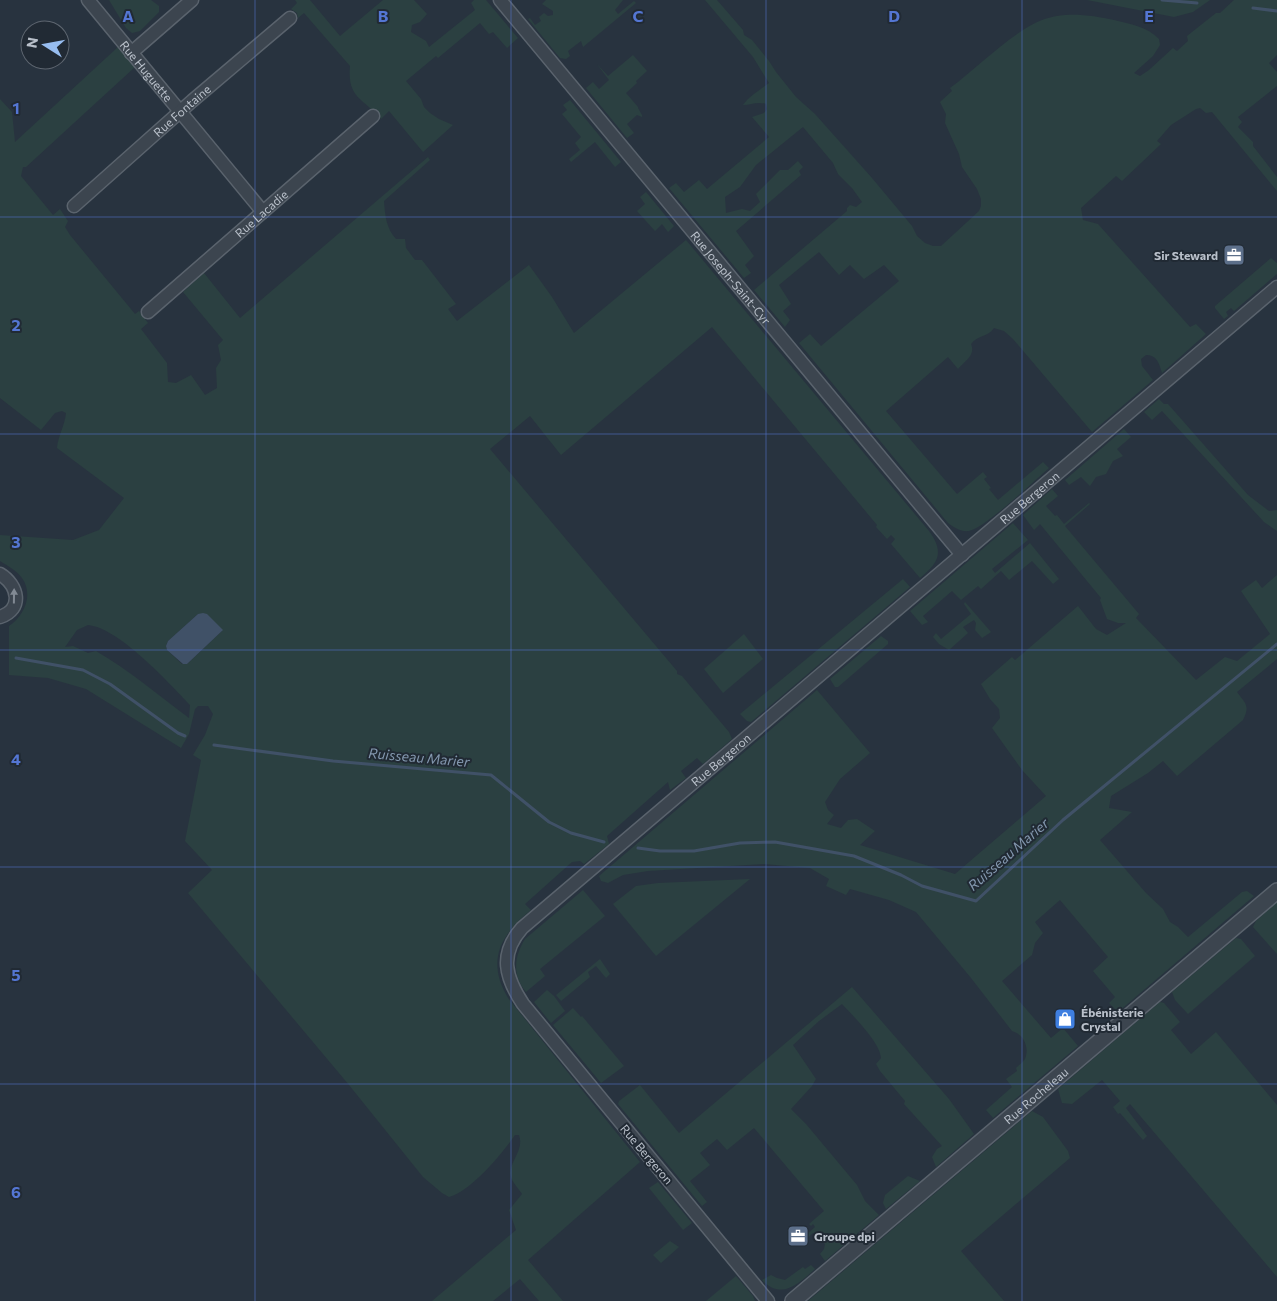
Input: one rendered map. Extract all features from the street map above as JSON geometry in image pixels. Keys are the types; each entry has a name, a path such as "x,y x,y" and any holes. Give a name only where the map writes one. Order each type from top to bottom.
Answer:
{"street":[{"name":"Rue Huguette","path":"88,0 262,212"},
{"path":"131,53 192,0"},
{"name":"Rue Joseph-Saint-Cyr","path":"500,0 962,555"},
{"name":"Rue Fontaine","path":"74,206 180,111 290,18"},
{"name":"Rue Lacadie","path":"148,312 373,116"},
{"name":"Rue Bergeron","path":"768,1301 522,1004 507,975 506,967 512,941 522,928 1277,287"},
{"path":"0,574 12,583 16,598 10,612 0,618"},
{"name":"Rue Rocheleau","path":"793,1301 1277,891"}],"green space":[{"path":"109,0 151,0 159,6 159,12 140,31 132,33 126,28"},
{"path":"295,0 310,0 340,36 383,0 414,0 427,14 420,22 412,25 411,32 426,41 429,47 475,10 471,3 474,0 486,0 518,38 507,48 493,32 489,34 480,23 438,58 436,56 406,81 430,113 453,125 423,152 389,111 381,119 358,97 351,85 350,66 304,13 298,18 297,13 291,9 297,3"},
{"path":"546,0 623,0 615,10 618,14 634,1 636,3 583,47 581,41 568,51 570,56 566,59 560,58 528,19 530,18 535,25 541,21 539,17 544,13 548,16 553,15 553,11 542,4"},
{"path":"705,0 717,0 743,30 744,35 752,40 796,97 815,114 872,178 912,226 917,236 925,243 941,246 979,211 981,199 977,189 962,167 959,154 945,123 946,114 940,102 952,91 950,88 1019,33 1042,20 1069,15 1087,15 1138,26 1155,35 1159,39 1160,45 1153,56 1134,73 1140,76 1173,48 1177,51 1188,41 1187,36 1216,13 1220,13 1234,0 1277,0 1277,55 1269,63 1277,72 1277,86 1238,117 1242,122 1238,127 1253,142 1253,146 1277,177 1277,191 1212,112 1206,113 1200,108 1171,125 1157,141 1161,144 1122,181 1116,176 1081,208 1083,220 1098,224 1190,327 1196,324 1206,334 1162,373 1159,363 1153,356 1146,355 1141,359 1142,366 1153,380 1092,432 1013,339 1004,331 994,328 971,344 971,355 958,369 948,357 886,411 957,494 983,472 987,477 984,479 991,488 989,489 998,500 1043,462 1049,468 986,522 969,531 961,530 948,523 799,343 810,334 821,346 899,281 884,265 864,279 850,265 839,275 819,252 779,285 791,304 783,311 790,320 785,327 754,290 847,211 850,205 856,207 862,202 852,188 838,174 833,163 803,127 756,165 740,187 725,197 726,213 742,209 750,211 760,202 756,194 780,170 788,170 798,161 803,167 799,171 801,175 736,231 754,256 745,265 751,273 744,278 669,188 676,183 684,192 699,180 707,189 769,137 752,117 764,113 767,109 766,104 743,105 751,96 769,83 753,57"},
{"path":"1087,0 1210,0 1193,12 1174,17"},
{"path":"118,47 135,67 26,167 23,167 21,176 53,215 60,209 68,221 65,227 70,235 135,314 139,311 148,323 141,329 167,363 168,382 176,383 191,375 205,395 217,388 216,368 221,360 218,345 223,340 183,292 204,273 240,318 428,157 430,160 384,201 386,216 388,226 396,239 405,239 406,248 415,260 422,260 456,304 448,309 457,321 529,265 552,297 574,333 686,240 934,539 938,552 937,557 931,567 920,578 891,544 895,539 891,535 887,539 876,527 877,525 712,327 561,455 530,416 490,449 677,671 677,674 682,676 729,732 732,739 703,764 697,758 681,771 686,778 670,790 668,782 607,836 609,844 584,864 580,861 572,862 525,904 531,910 511,929 500,949 497,960 498,972 501,985 508,998 640,1162 528,1260 563,1301 539,1301 520,1279 493,1301 432,1301 516,1230 509,1210 522,1194 513,1181 510,1172 520,1146 519,1135 515,1135 494,1161 467,1187 449,1197 442,1193 423,1177 349,1085 188,893 212,870 185,841 201,760 193,755 205,735 213,714 208,706 198,706 195,709 189,734 181,748 86,689 48,678 9,675 9,626 23,611 26,605 27,591 20,575 0,561 0,535 73,540 99,530 124,498 57,448 66,413 62,411 55,413 41,430 0,398 0,99 12,112 15,142","holes":["198,614 222,631 187,664 182,664 167,650 166,646 168,641","88,625 100,628 114,636 142,658 190,705 189,718 132,674 96,651 88,653 73,646 65,647 77,630"]},
{"path":"633,55 647,71 626,93 642,115 642,117 637,115 627,124 634,133 627,138 586,88 593,82 599,89 609,80 597,64 608,76"},
{"path":"570,100 621,162 615,167 595,142 571,162 569,159 580,150 575,143 581,137 562,114 567,110 563,105"},
{"path":"646,192 674,226 668,232 662,224 655,231 637,211 645,204 640,197"},
{"path":"1271,258 1277,263 1277,274 1234,311 1231,308 1226,312 1228,316 1224,319 1215,306"},
{"path":"1159,399 1164,404 1168,404 1248,495 1269,511 1277,510 1277,531 1264,522 1162,411 1152,420 1144,412"},
{"path":"1124,429 1131,437 1117,449 1123,456 1113,461 1106,474 1096,477 1090,486 1081,477 1069,485 1065,480"},
{"path":"1052,489 1058,496 1046,506 1064,524 1090,504 1065,526 1139,614 1136,618 1196,680 1225,657 1237,661 1270,634 1241,591 1256,580 1262,588 1277,575 1277,659 1237,692 1247,708 1243,720 1177,776 1163,761 1148,773 1111,796 1109,808 1132,812 1100,840 1146,893 1163,909 1170,922 1188,937 1242,892 1247,891 1254,896 1118,1012 1109,1003 1115,997 1093,971 1108,957 1060,900 1035,922 1043,933 1035,943 1032,955 1002,981 1051,1038 1063,1028 1078,1046 993,1118 986,1110 1012,1087 1006,1079 1017,1071 1016,1068 1025,1059 1026,1046 1022,1038 1012,1031 916,912 889,900 850,889 846,895 826,886 829,879 810,868 764,864 648,871 623,875 608,883 601,881 599,876 817,690 870,753 840,779 825,802 828,810 834,815 827,824 841,828 848,820 857,819 875,831 860,845 955,874 1046,796 1022,770 992,728 1000,718 999,709 981,684 1012,657 1015,660 1078,606 1096,629 1107,635 1126,623 1118,623 1107,619 1100,600 1101,598 1040,524 1034,530 1023,515"},
{"path":"1013,523 1028,540 992,569 995,573 1030,543 1059,579 1053,584 1032,561 1009,580 1001,571 981,589 978,586 961,600 952,591 923,616 928,622 922,625 910,611"},
{"path":"903,579 910,587 751,722 747,721 740,714"},
{"path":"965,602 991,632 982,638 975,630 976,623 974,620 963,627 968,633 949,650 939,644 933,637 936,633 941,639 971,614 964,604"},
{"path":"744,634 763,659 723,693 704,669"},
{"path":"881,636 888,641 888,644 838,687 835,687 830,679"},
{"path":"750,879 656,956 613,904 636,886 658,883"},
{"path":"583,890 605,916 540,969 545,976 526,992 518,979 516,966 521,946 525,939"},
{"path":"1277,902 1277,954 1253,927 1256,921"},
{"path":"1236,938 1241,939 1255,956 1188,1014 1175,1000 1172,992"},
{"path":"600,959 610,974 606,978 596,966 588,972 590,977 561,1001 556,995"},
{"path":"852,987 949,1099 974,1134 936,1167 932,1157 937,1149 942,1146 904,1104 905,1101 880,1071 876,1064 881,1058 879,1052 876,1044 865,1030 842,1004 819,1021 793,1045 816,1079 791,1109 857,1185 865,1201 879,1215 825,1261 820,1254 825,1244 813,1233 804,1241 802,1239 815,1227 813,1224 811,1226 809,1224 824,1211 754,1128 727,1150 717,1139 700,1153 710,1165 690,1181 707,1202 702,1206 618,1104 619,1101 640,1085 679,1133"},
{"path":"547,990 565,1011 551,1023 534,1002"},
{"path":"1160,1002 1164,1003 1180,1022 1171,1030 1191,1054 1216,1032 1277,1105 1277,1277 1130,1104 1126,1108 1147,1136 1143,1140 1120,1113 1118,1114 1113,1107 1120,1101 1102,1080 1072,1104 1062,1103 1058,1089"},
{"path":"573,1008 624,1066 601,1083 553,1025"},
{"path":"1032,1111 1043,1117 1068,1151 1070,1158 961,1251 1004,1301 808,1301"},
{"path":"908,1176 920,1181 886,1209 883,1203 885,1195"},
{"path":"658,1182 692,1223 683,1230 649,1188"},
{"path":"670,1241 679,1247 661,1263 653,1255"},
{"path":"811,1265 815,1269 790,1288 776,1289 762,1280 771,1275 785,1280 803,1267 805,1269"},
{"path":"736,1276 755,1301 706,1301"}],"water":[{"path":"198,614 207,614 223,630 187,664 183,664 167,650 166,646 168,641"}],"waterway":[{"path":"1162,0 1197,3"},
{"path":"1253,8 1277,11"},
{"name":"Ruisseau Marier","path":"638,848 660,851 694,851 740,843 775,842 854,856 901,875 922,886 976,901 1063,820 1277,644"},
{"name":"Ruisseau Marier","path":"16,658 83,670 110,684 178,733 185,736"},
{"name":"Ruisseau Marier","path":"214,745 333,761 491,775 549,822 571,833 604,842"}],"place":[{"name":"Sir Steward","path":"1234,255"},
{"name":"Ébénisterie Crystal","path":"1065,1019"},
{"name":"Groupe dpi","path":"798,1236"}]}
